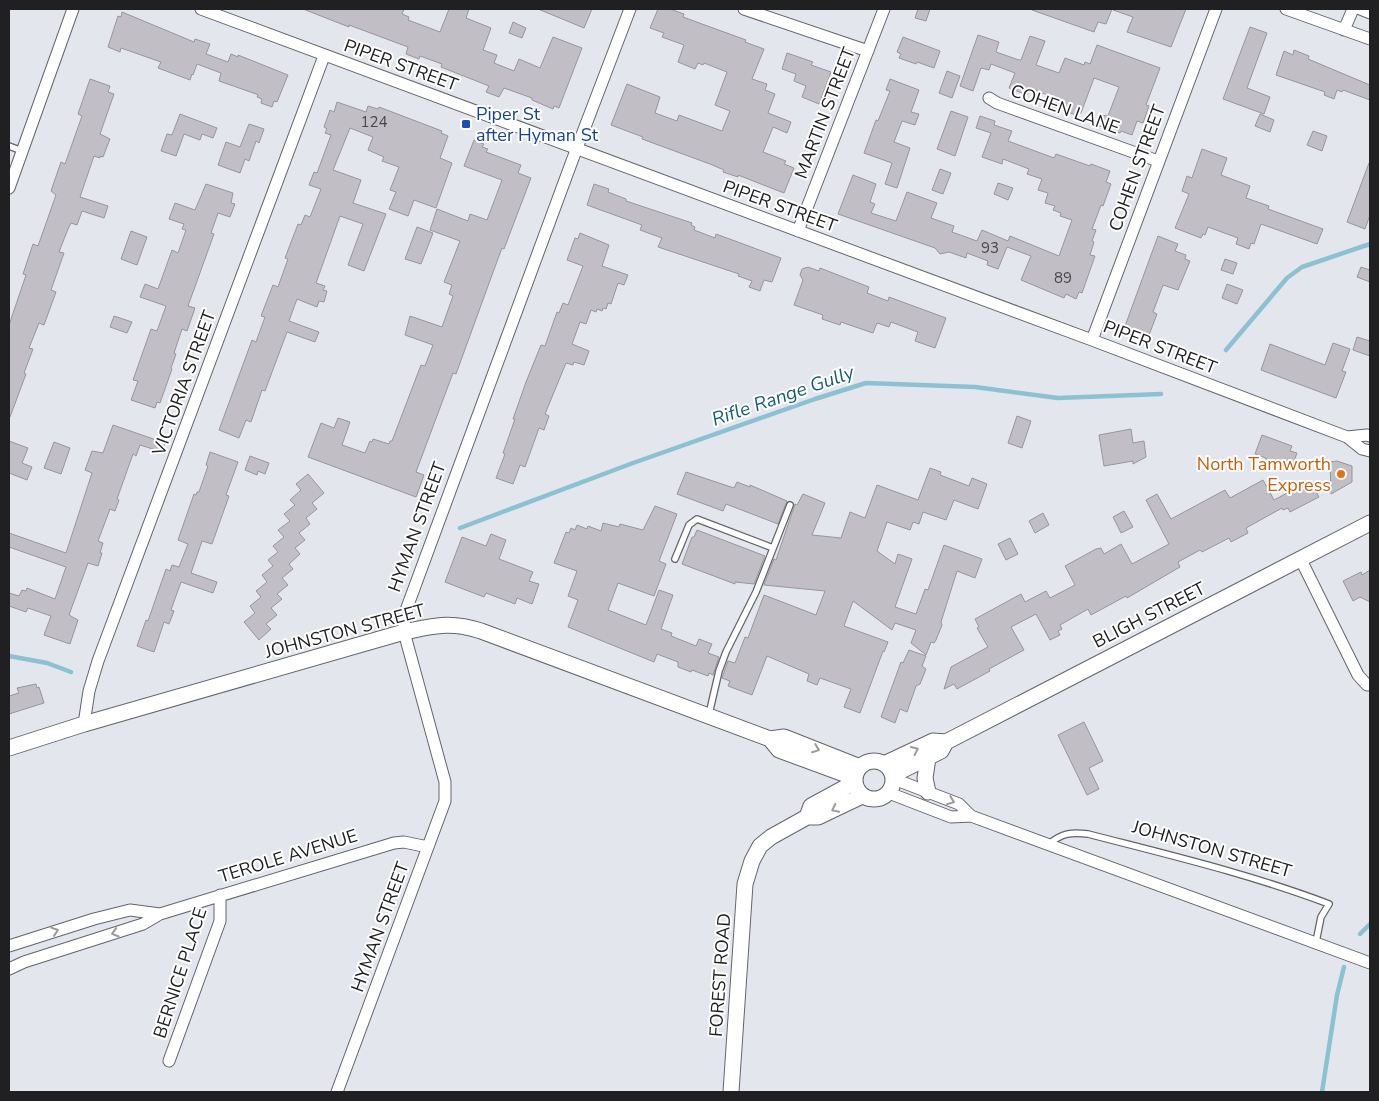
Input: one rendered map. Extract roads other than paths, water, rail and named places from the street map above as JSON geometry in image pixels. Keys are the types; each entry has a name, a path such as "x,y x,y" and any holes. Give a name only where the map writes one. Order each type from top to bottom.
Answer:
{"street":[{"path":"9,188 74,9"},
{"name":"PIPER STREET","path":"201,9 1347,436 1362,449 1370,451"},
{"name":"HYMAN STREET","path":"337,1092 445,801 445,782 404,632 405,613 576,149 630,9"},
{"path":"744,9 868,51"},
{"name":"MARTIN STREET","path":"798,231 884,9"},
{"name":"COHEN STREET","path":"1092,340 1216,9"},
{"path":"1286,9 1370,39"},
{"path":"1344,30 1353,9"},
{"path":"1360,9 1370,13"},
{"name":"VICTORIA STREET","path":"84,724 89,691 98,661 324,56"},
{"name":"COHEN LANE","path":"989,98 1006,106 1158,161"},
{"name":"PIPER STREET","path":"1347,436 1370,436"},
{"name":"BLIGH STREET","path":"890,778 933,741 946,742 1370,523"},
{"path":"1300,558 1358,675 1367,685 1370,685"},
{"name":"JOHNSTON STREET","path":"9,748 84,724 404,632 440,625 461,625 471,627 770,739 779,750 856,776"},
{"name":"BLIGH STREET","path":"890,778 941,751 946,742"},
{"path":"928,758 926,778 928,792"},
{"path":"862,796 818,817 807,817 811,806 856,776 869,761 879,762 890,778 951,817 971,816 1370,963"},
{"path":"856,776 858,792 862,796 873,800 879,799 890,778"},
{"path":"890,778 959,804 971,816"},
{"name":"FOREST ROAD","path":"731,1092 745,884 752,861 760,846 807,817"},
{"name":"TEROLE AVENUE","path":"9,969 24,962 143,924 160,914 394,843 404,842 428,847"},
{"name":"BERNICE PLACE","path":"169,1061 220,920 220,896"},
{"name":"TEROLE AVENUE","path":"9,946 94,919 130,910 160,914"}],"lane":[{"path":"9,146 22,151"},
{"path":"709,716 723,662 756,592 790,505"},
{"path":"675,559 689,525 697,519 773,548"},
{"name":"JOHNSTON STREET","path":"1047,845 1069,832 1088,834 1212,866 1302,894 1329,904 1321,917 1316,942"}],"waterway":[{"name":"Rifle Range Gully","path":"1226,350 1287,278 1302,267 1370,244"},
{"name":"Rifle Range Gully","path":"460,528 633,463 866,383 975,387 1058,398 1161,394"},
{"name":"Rifle Range Gully","path":"9,656 47,663 71,672"},
{"path":"1360,934 1370,924"},
{"path":"1322,1092 1337,995 1344,967"}],"place":[{"name":"Piper St after Hyman St","path":"466,124"},
{"name":"North Tamworth Express","path":"1341,474"}]}
